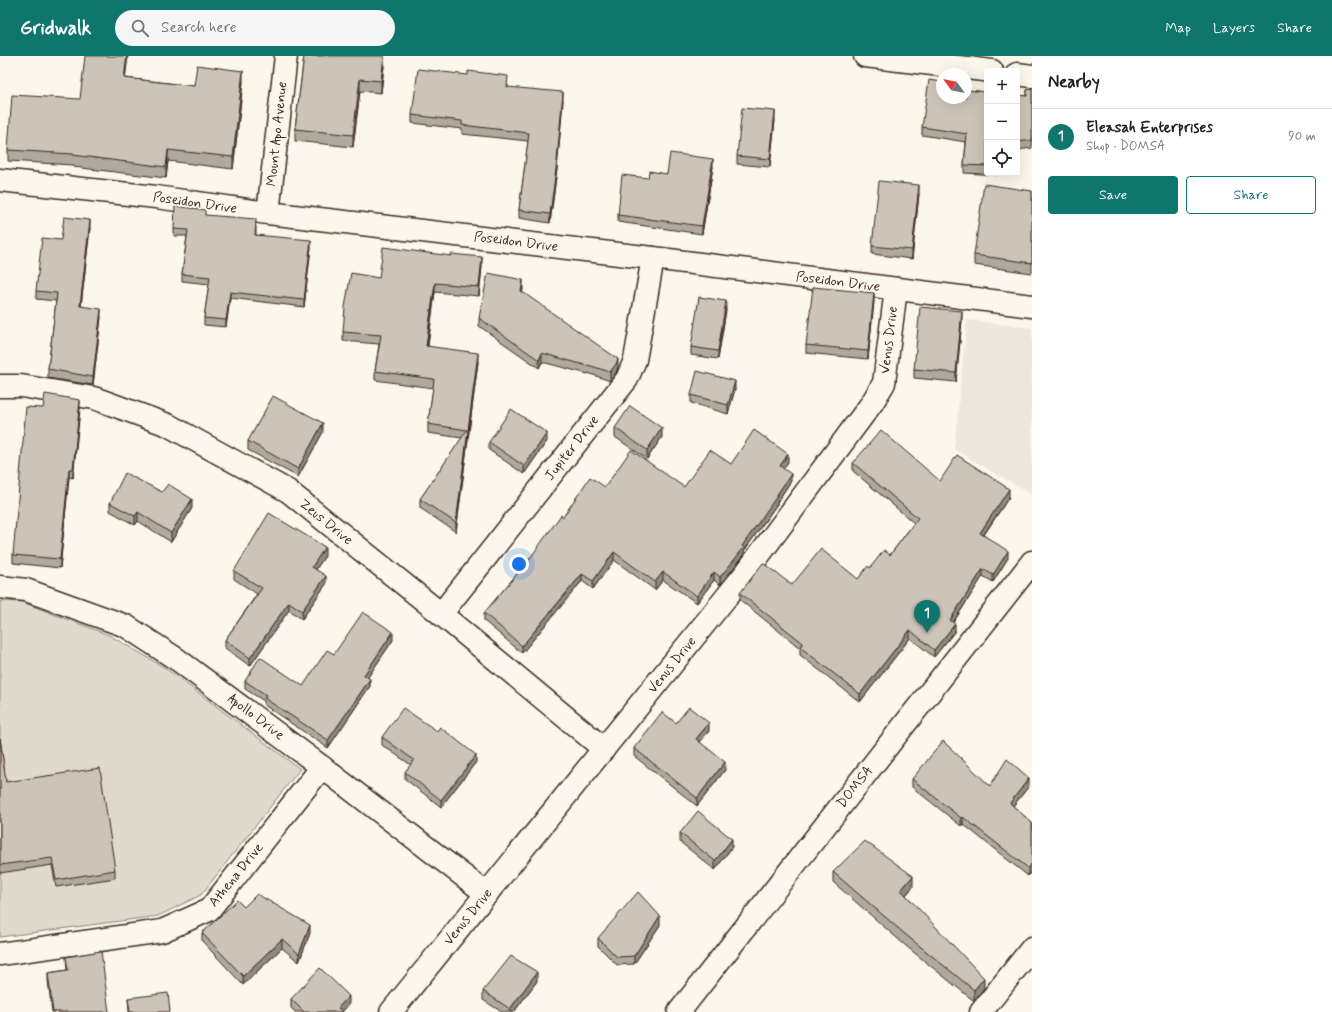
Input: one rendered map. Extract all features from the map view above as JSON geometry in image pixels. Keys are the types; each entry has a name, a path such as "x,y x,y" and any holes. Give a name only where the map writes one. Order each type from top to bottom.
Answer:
{"street":[{"name":"Mount Apo Avenue","path":"268,213 286,56"},
{"path":"865,56 984,70"},
{"path":"1020,74 1032,76"},
{"name":"Poseidon Drive","path":"0,180 156,197 268,213 653,258 1032,306"},
{"name":"Jupiter Drive","path":"441,614 627,379 635,360 653,258"},
{"name":"Venus Drive","path":"390,1012 745,574 872,403 884,383 896,289"},
{"name":"Zeus Drive","path":"0,386 21,386 94,398 168,425 288,491 441,614 604,749"},
{"name":"DOMSA","path":"679,1012 1032,562"},
{"name":"Apollo Drive","path":"0,587 26,590 126,626 178,660 322,767 487,894"},
{"name":"Athena Drive","path":"0,954 162,931 209,910 322,767"},
{"path":"981,1012 1032,948"}],"shaded area":[{"path":"967,320 1032,328 1032,495 954,449"},
{"path":"0,601 22,602 109,635 164,667 300,769 201,895 158,916 0,937"}],"building":[{"path":"85,56 127,56 124,78 194,86 197,65 243,71 233,157 168,150 166,167 73,154 8,150 12,95 80,99"},
{"path":"304,56 384,56 381,81 360,79 353,135 295,129"},
{"path":"418,69 468,75 468,71 508,76 507,87 563,92 557,161 550,214 519,210 529,133 462,125 462,121 412,115"},
{"path":"929,80 936,81 936,104 972,104 972,90 984,92 984,166 964,165 967,134 922,127"},
{"path":"1032,89 1032,140 1020,142 1020,95 1027,96 1027,90"},
{"path":"742,108 775,111 770,159 737,156"},
{"path":"670,153 713,159 702,226 618,215 622,175 648,178 649,171 667,174"},
{"path":"879,181 919,185 912,250 872,246"},
{"path":"984,184 1032,191 1032,263 974,255"},
{"path":"175,206 205,210 205,215 256,219 255,235 311,240 304,300 230,292 226,320 204,318 210,277 182,274 188,230 174,229"},
{"path":"64,217 90,220 80,306 101,309 93,377 48,369 57,293 36,291 42,238 61,240"},
{"path":"383,247 451,256 451,254 482,257 479,287 435,283 426,346 478,353 456,523 420,499 467,430 428,424 434,379 375,371 381,335 343,332 345,307 351,273 379,278"},
{"path":"488,273 523,280 521,291 618,359 610,372 542,353 539,360 479,318"},
{"path":"813,287 874,293 868,351 806,345"},
{"path":"699,297 726,301 718,351 691,347"},
{"path":"920,307 962,311 956,373 914,369"},
{"path":"697,371 735,381 728,405 691,395"},
{"path":"45,394 80,400 73,469 69,469 60,559 13,555 26,407 43,408"},
{"path":"273,396 323,423 298,469 248,441"},
{"path":"630,406 662,428 647,450 615,428"},
{"path":"511,409 547,433 524,466 489,442"},
{"path":"754,430 788,454 780,466 791,474 742,546 744,547 735,559 720,577 714,572 697,596 663,572 655,582 614,552 593,581 582,574 522,646 484,613 528,561 561,515 563,517 590,477 605,487 631,450 684,487 710,450 731,464"},
{"path":"881,430 940,481 957,455 1009,489 980,533 1008,551 993,575 983,569 950,620 955,624 934,650 910,630 860,694 800,647 803,643 740,593 763,563 792,585 821,549 858,579 868,566 870,568 884,550 890,555 918,518 853,463"},
{"path":"125,473 162,492 168,484 192,499 171,533 138,512 135,516 110,503"},
{"path":"269,513 325,547 312,567 326,576 302,611 289,602 250,658 225,640 262,588 234,571"},
{"path":"363,612 393,632 364,675 370,679 328,740 264,698 266,695 245,681 260,657 303,686 327,650 334,654"},
{"path":"689,707 709,723 696,739 725,762 697,798 634,748 662,712 676,723"},
{"path":"403,708 437,731 440,727 476,755 441,800 405,772 414,760 382,737"},
{"path":"0,738 6,782 100,768 115,870 56,880 52,858 0,865"},
{"path":"943,741 990,786 1007,759 1029,778 1010,803 1032,823 1032,863 1028,868 912,779"},
{"path":"698,811 732,839 715,861 680,833"},
{"path":"865,841 913,876 901,890 984,978 974,990 906,935 833,872"},
{"path":"638,892 660,916 634,956 617,957 598,938"},
{"path":"257,894 310,925 299,954 282,939 243,976 202,933 237,900 244,907"},
{"path":"101,951 109,1012 53,1012 48,973 68,970 66,957"},
{"path":"511,956 537,972 510,1009 483,991"},
{"path":"320,968 349,996 338,1008 343,1012 304,1012 291,999"},
{"path":"168,993 170,1012 130,1012 128,998"}],"place":[{"name":"Eleasah Enterprises","path":"927,633"}]}
